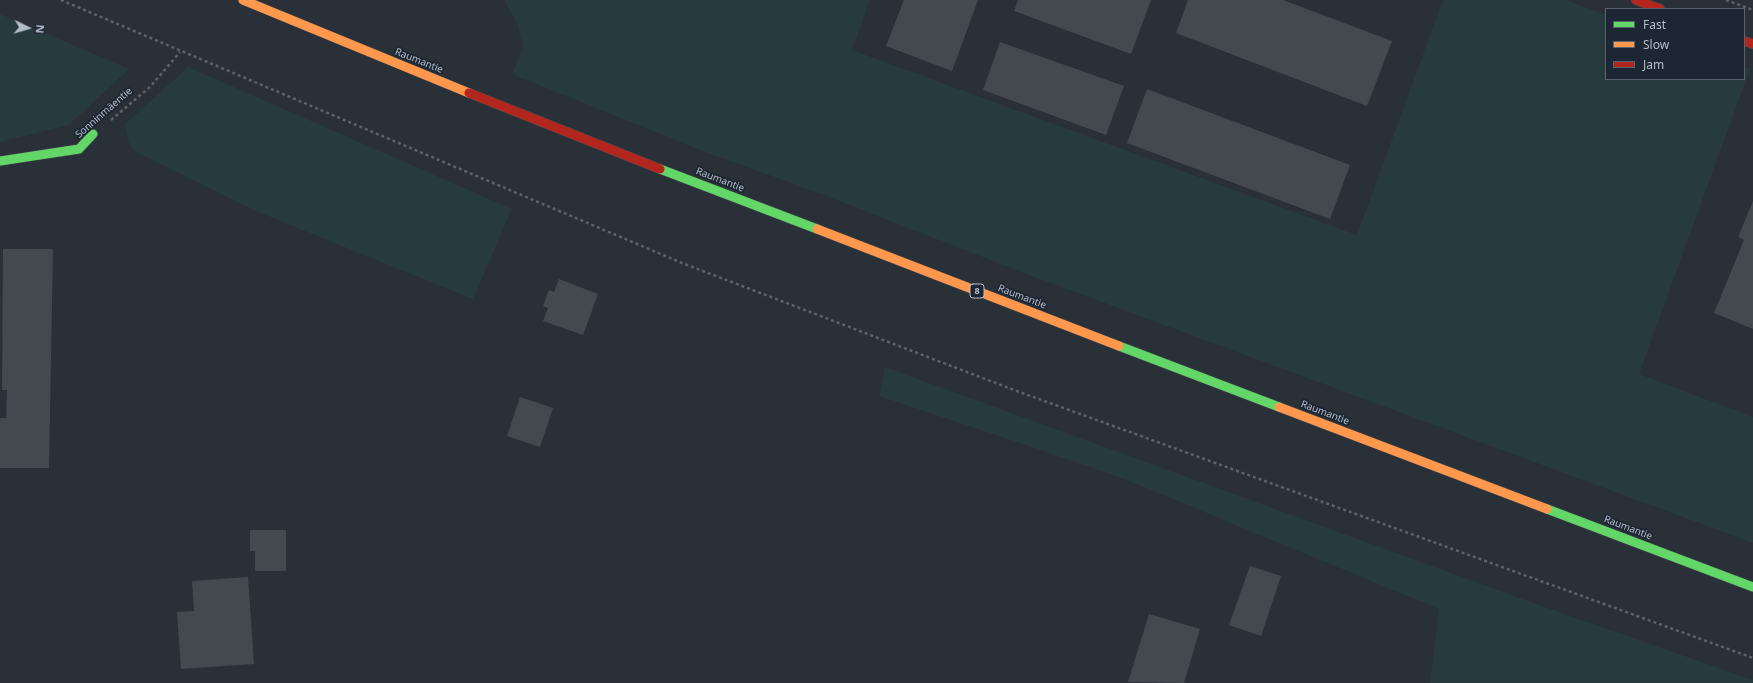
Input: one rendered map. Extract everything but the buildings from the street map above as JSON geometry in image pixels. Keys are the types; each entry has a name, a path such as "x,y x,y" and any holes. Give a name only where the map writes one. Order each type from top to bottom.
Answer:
{"main road":[{"name":"Raumantie","path":"243,0 542,123 1118,346 1753,587"},
{"path":"1636,0 1657,8"},
{"name":"Sonninmäentie","path":"0,161 79,149 93,134"}],"path":[{"path":"61,0 180,52 682,263 1014,390 1753,658"},
{"path":"1726,0 1753,10"},
{"name":"Sonninmäentie","path":"93,134 150,87 180,52"}],"green space":[{"path":"504,0 870,0 852,50 1357,235 1443,0 1566,0 1605,15 1605,80 1745,80 1745,67 1750,69 1639,374 1753,417 1753,543 1021,272 829,197 695,148 512,74 523,48 518,25"},
{"path":"0,14 129,69 69,125 0,142"},
{"path":"188,67 512,209 473,299 258,212 134,151 128,141 125,124"},
{"path":"885,367 1539,605 1753,680 1753,683 1430,683 1439,609 1117,476 879,396"}],"traffic: fast":[{"path":"0,161 79,149 93,134"},
{"path":"660,169 817,229"},
{"path":"1119,346 1279,407"},
{"path":"1547,509 1753,587"}],"traffic: slow":[{"path":"243,0 469,93"},
{"path":"817,229 1119,346"},
{"path":"1279,407 1547,509"}],"traffic: jam":[{"path":"1636,0 1657,8"},
{"path":"1745,41 1753,44"},
{"path":"469,93 660,169"}]}
